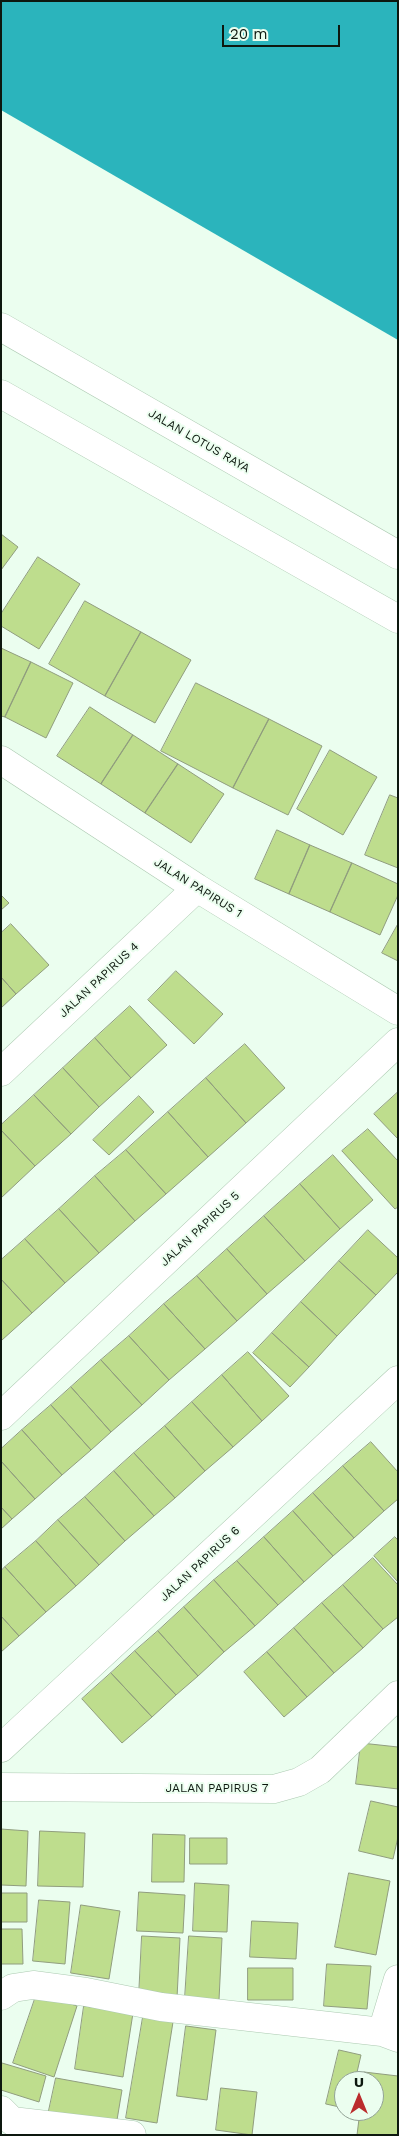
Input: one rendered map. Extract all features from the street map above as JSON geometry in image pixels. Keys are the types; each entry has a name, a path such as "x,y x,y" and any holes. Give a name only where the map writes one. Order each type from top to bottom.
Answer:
{"street":[{"name":"JALAN LOTUS RAYA","path":"1,327 398,555"},
{"path":"1,394 398,619"},
{"name":"JALAN PAPIRUS 1","path":"3,763 197,888 398,1011"},
{"name":"JALAN PAPIRUS 4","path":"1,1072 197,888"},
{"name":"JALAN PAPIRUS 5","path":"1,1416 398,1042"},
{"name":"JALAN PAPIRUS 6","path":"1,1748 398,1380"},
{"name":"JALAN PAPIRUS 7","path":"1,1786 274,1789 299,1782 320,1770 398,1695"},
{"path":"1,1996 13,1988 33,1985 86,1992 162,2007 390,2035 398,1979"},
{"path":"1,2110 12,2120 132,2135"}],"water":[{"path":"1,1 398,1 398,340 1,110"}],"building":[{"path":"1,534 18,547 1,570"},
{"path":"38,557 80,584 39,649 1,626 1,614"},
{"path":"85,601 141,632 105,696 49,664"},
{"path":"141,632 191,660 155,723 105,696"},
{"path":"1,648 31,662 5,717 1,716"},
{"path":"31,662 73,683 46,738 5,717"},
{"path":"196,683 269,719 233,788 161,751"},
{"path":"90,707 133,735 101,784 57,756"},
{"path":"269,719 322,746 288,815 233,788"},
{"path":"133,735 178,764 145,813 101,784"},
{"path":"330,750 377,777 343,835 297,809"},
{"path":"178,764 224,794 191,843 145,813"},
{"path":"390,795 398,798 398,868 365,855"},
{"path":"277,830 310,845 289,894 255,879"},
{"path":"310,845 352,863 330,912 289,894"},
{"path":"352,863 398,884 398,895 380,935 330,912"},
{"path":"1,895 9,903 1,910"},
{"path":"11,924 49,965 16,994 1,977 1,933"},
{"path":"398,924 398,961 382,953"},
{"path":"176,971 223,1014 194,1044 148,1000"},
{"path":"1,977 16,994 1,1008"},
{"path":"130,1006 167,1045 131,1078 95,1038"},
{"path":"95,1038 131,1078 99,1107 63,1068"},
{"path":"245,1044 285,1088 246,1123 206,1078"},
{"path":"63,1068 99,1107 71,1134 34,1095"},
{"path":"206,1078 246,1123 208,1157 168,1112"},
{"path":"398,1092 398,1139 374,1114"},
{"path":"34,1095 71,1134 35,1166 1,1130 1,1125"},
{"path":"139,1096 154,1112 109,1155 93,1140"},
{"path":"168,1112 208,1157 166,1194 126,1150"},
{"path":"368,1129 398,1161 398,1207 395,1209 342,1151"},
{"path":"1,1130 35,1166 1,1198"},
{"path":"126,1150 166,1194 135,1221 95,1176"},
{"path":"333,1155 373,1200 340,1229 300,1184"},
{"path":"95,1176 135,1221 99,1253 59,1209"},
{"path":"300,1184 340,1229 305,1261 264,1216"},
{"path":"59,1209 99,1253 65,1283 25,1239"},
{"path":"264,1216 305,1261 267,1294 227,1249"},
{"path":"368,1230 398,1258 398,1272 376,1295 339,1261"},
{"path":"25,1239 65,1283 32,1313 1,1279 1,1260"},
{"path":"227,1249 267,1294 237,1321 197,1276"},
{"path":"339,1261 376,1295 337,1336 301,1302"},
{"path":"197,1276 237,1321 205,1349 164,1304"},
{"path":"1,1279 32,1313 2,1340 1,1339"},
{"path":"301,1302 337,1336 309,1367 272,1333"},
{"path":"164,1304 205,1349 169,1380 129,1336"},
{"path":"272,1333 309,1367 290,1387 253,1353"},
{"path":"129,1336 169,1380 142,1405 101,1360"},
{"path":"248,1352 289,1396 262,1421 222,1375"},
{"path":"101,1360 142,1405 111,1432 71,1387"},
{"path":"222,1375 262,1421 233,1447 192,1402"},
{"path":"71,1387 111,1432 91,1450 51,1405"},
{"path":"192,1402 233,1447 205,1471 165,1426"},
{"path":"51,1405 91,1450 62,1475 22,1430"},
{"path":"165,1426 205,1471 175,1498 134,1453"},
{"path":"22,1430 62,1475 35,1499 1,1461 1,1449"},
{"path":"371,1442 398,1472 398,1499 384,1511 343,1466"},
{"path":"134,1453 175,1498 154,1516 114,1471"},
{"path":"1,1461 35,1499 12,1519 1,1507"},
{"path":"343,1466 384,1511 354,1538 313,1493"},
{"path":"114,1471 154,1516 125,1541 85,1497"},
{"path":"313,1493 354,1538 333,1556 293,1511"},
{"path":"85,1497 125,1541 99,1565 58,1520"},
{"path":"1,1507 12,1519 1,1529"},
{"path":"293,1511 333,1556 304,1582 264,1537"},
{"path":"58,1520 99,1565 76,1586 36,1541"},
{"path":"264,1537 304,1582 278,1605 237,1561"},
{"path":"395,1537 398,1540 398,1582 374,1556"},
{"path":"36,1541 76,1586 46,1612 5,1567"},
{"path":"373,1558 398,1585 398,1617 383,1629 343,1585"},
{"path":"237,1561 278,1605 255,1626 214,1580"},
{"path":"5,1567 46,1612 19,1636 1,1616 1,1571"},
{"path":"214,1580 255,1626 224,1652 184,1607"},
{"path":"343,1585 383,1629 363,1648 322,1603"},
{"path":"322,1603 363,1648 334,1673 294,1628"},
{"path":"184,1607 224,1652 198,1676 158,1631"},
{"path":"1,1616 19,1636 1,1652"},
{"path":"294,1628 334,1673 307,1697 267,1652"},
{"path":"158,1631 198,1676 176,1695 135,1651"},
{"path":"135,1651 176,1695 152,1717 111,1673"},
{"path":"267,1652 307,1697 284,1717 244,1672"},
{"path":"111,1673 152,1717 122,1743 82,1699"},
{"path":"361,1743 398,1747 398,1789 356,1784"},
{"path":"371,1801 398,1807 398,1837 393,1859 359,1851"},
{"path":"1,1829 28,1831 26,1886 1,1885"},
{"path":"40,1831 85,1833 83,1887 38,1886"},
{"path":"153,1834 185,1835 184,1882 152,1882"},
{"path":"190,1838 227,1838 227,1864 190,1864"},
{"path":"349,1873 390,1881 376,1955 335,1947"},
{"path":"195,1883 229,1885 227,1932 193,1931"},
{"path":"139,1892 185,1895 183,1933 137,1931"},
{"path":"1,1893 27,1893 27,1922 1,1922"},
{"path":"39,1900 70,1902 65,1964 33,1961"},
{"path":"81,1905 120,1911 109,1979 71,1973"},
{"path":"252,1921 298,1923 296,1959 250,1957"},
{"path":"1,1929 22,1929 23,1964 1,1964"},
{"path":"142,1936 180,1938 177,1998 139,1996"},
{"path":"189,1936 222,1938 219,2000 185,1998"},
{"path":"327,1964 371,1966 367,2009 324,2006"},
{"path":"248,1968 293,1968 293,2000 248,2000"},
{"path":"37,1993 77,2006 54,2077 13,2063"},
{"path":"84,2006 133,2013 123,2077 75,2069"},
{"path":"143,2017 173,2022 157,2123 126,2118"},
{"path":"186,2026 216,2030 207,2100 177,2096"},
{"path":"339,2050 361,2055 357,2071 334,2071 334,2106 326,2104"},
{"path":"2,2063 46,2076 39,2102 1,2090"},
{"path":"384,2074 398,2076 398,2135 357,2135 359,2121 384,2121"},
{"path":"56,2078 122,2090 116,2126 48,2115"},
{"path":"221,2088 257,2092 252,2135 216,2130"}]}
